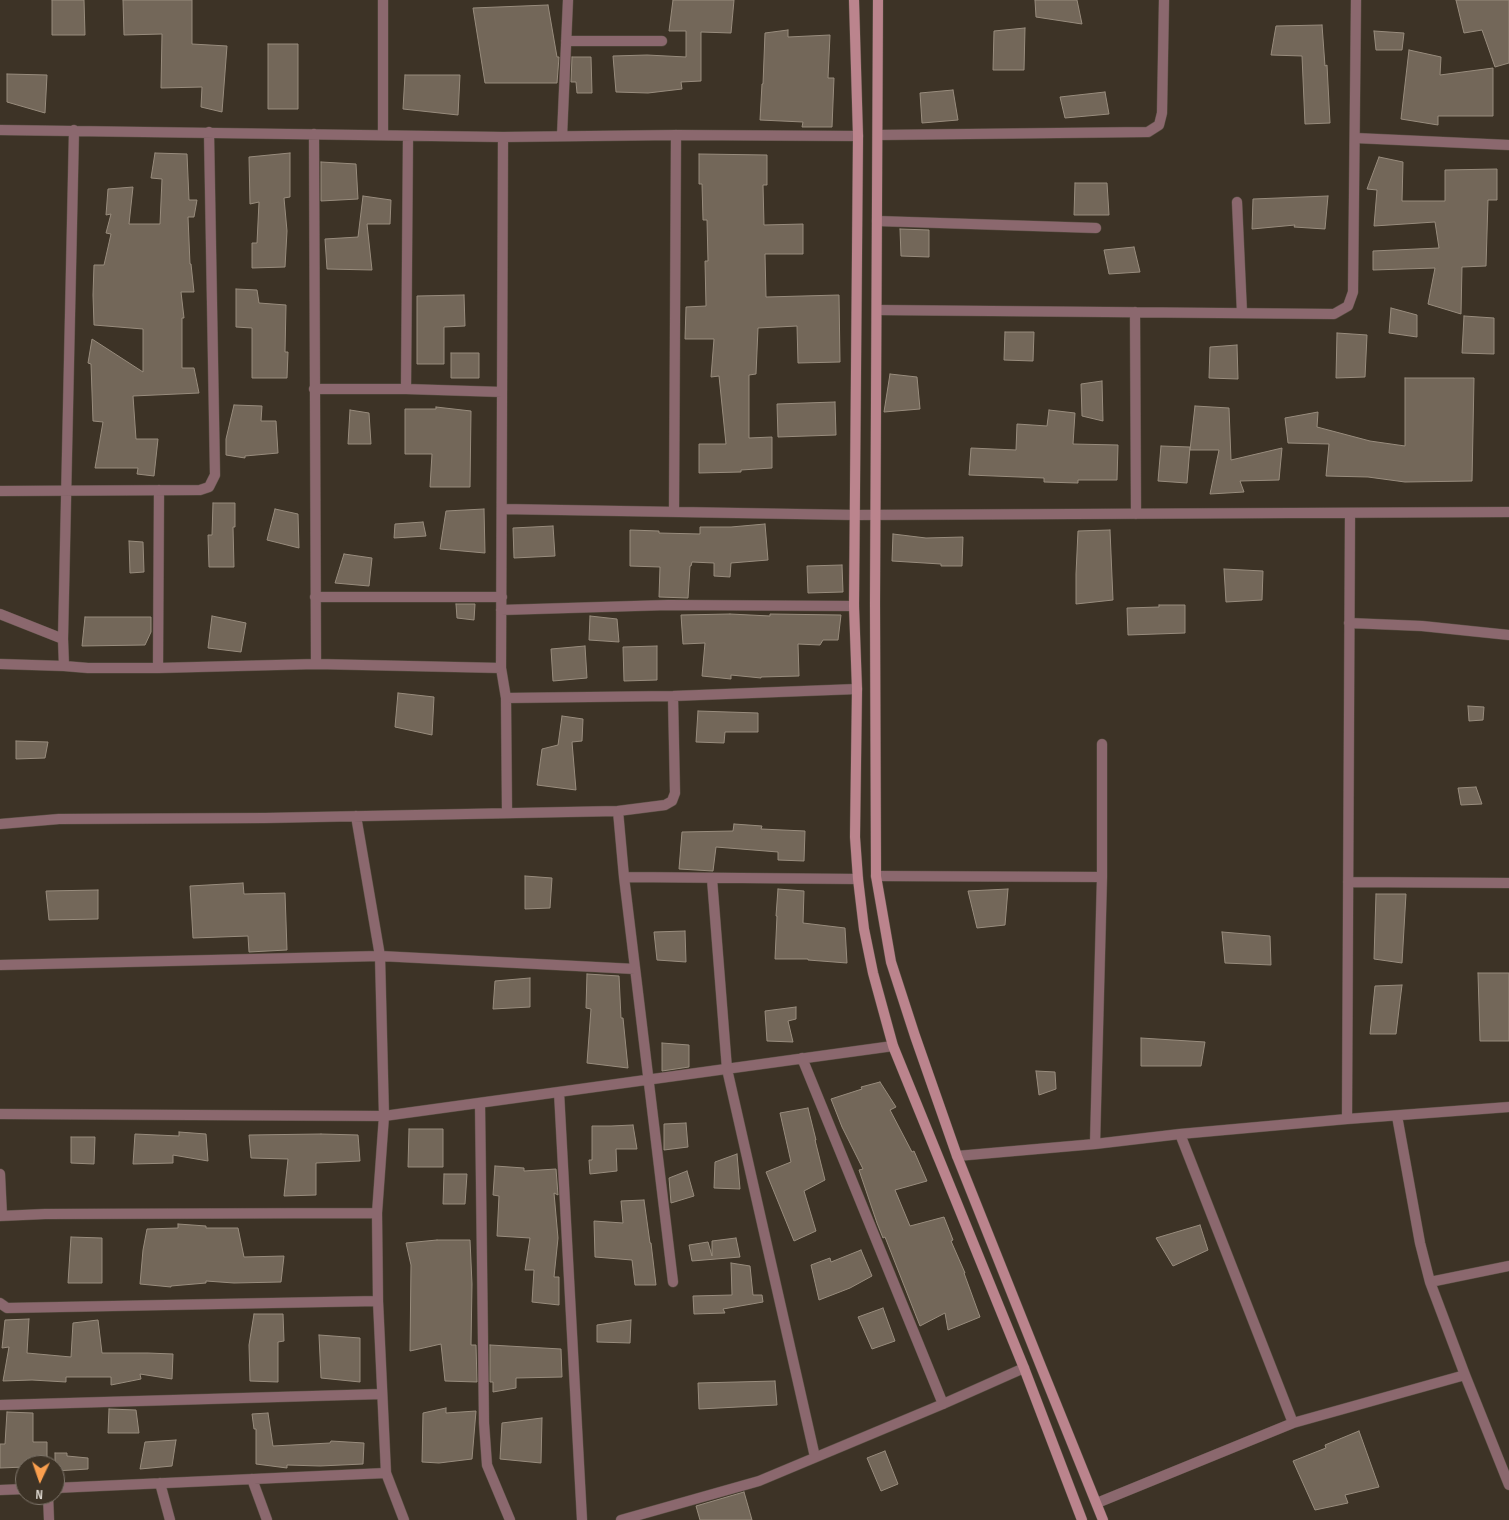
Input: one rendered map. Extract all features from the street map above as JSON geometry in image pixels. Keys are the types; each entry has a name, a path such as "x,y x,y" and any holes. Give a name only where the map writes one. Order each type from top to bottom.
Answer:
{"street":[{"path":"383,0 383,135"},
{"path":"562,136 568,0"},
{"path":"854,0 858,136 854,606 857,689 855,837 864,929 873,973 893,1046 1024,1368 1082,1520"},
{"path":"878,0 876,876 891,962 957,1156 1103,1520"},
{"path":"878,135 1148,132 1159,125 1162,113 1164,0"},
{"path":"877,310 1334,314 1348,306 1353,292 1356,0"},
{"path":"566,41 662,41"},
{"path":"0,130 503,137 676,135 858,136"},
{"path":"64,666 63,639 68,491 74,130"},
{"path":"0,491 200,490 209,487 214,475 209,132"},
{"path":"314,134 316,664"},
{"path":"674,511 676,135"},
{"path":"406,389 408,136"},
{"path":"503,137 501,668 506,698 508,812"},
{"path":"1355,138 1509,145"},
{"path":"1237,202 1242,313"},
{"path":"878,221 1096,228"},
{"path":"1135,312 1136,514"},
{"path":"314,390 406,389 502,392"},
{"path":"158,490 158,668"},
{"path":"502,509 855,515 1509,512"},
{"path":"1347,1118 1350,513"},
{"path":"315,597 502,597"},
{"path":"502,610 668,605 854,606"},
{"path":"0,614 63,639"},
{"path":"1349,622 1422,626 1509,635"},
{"path":"0,664 88,668 316,664 501,668"},
{"path":"506,698 673,696 857,689"},
{"path":"0,824 59,819 265,818 618,811 665,805 672,801 675,793 673,696"},
{"path":"1095,1144 1102,877 1102,744"},
{"path":"618,811 624,877 672,1282"},
{"path":"356,816 380,956 384,1116 377,1213 378,1301 386,1473 404,1520"},
{"path":"876,876 1102,877"},
{"path":"624,877 858,879"},
{"path":"712,879 727,1069 815,1457"},
{"path":"1348,882 1509,882"},
{"path":"0,966 380,956 635,969"},
{"path":"0,1114 384,1116 893,1046"},
{"path":"802,1058 943,1404"},
{"path":"559,1092 582,1520"},
{"path":"480,1103 484,1423 487,1464 510,1520"},
{"path":"957,1156 1347,1118 1509,1107"},
{"path":"1397,1116 1420,1243 1430,1282 1509,1485"},
{"path":"1180,1134 1293,1423"},
{"path":"0,1174 1,1216 54,1214 377,1213"},
{"path":"1430,1282 1509,1266"},
{"path":"0,1303 6,1308 378,1301"},
{"path":"621,1520 759,1481 1024,1368"},
{"path":"1097,1503 1293,1423 1465,1375"},
{"path":"0,1405 382,1394"},
{"path":"65,1488 386,1473"},
{"path":"252,1479 267,1520"},
{"path":"160,1483 170,1520"},
{"path":"0,1490 15,1489"},
{"path":"48,1505 49,1520"}],"building":[{"path":"52,0 84,0 85,35 52,35"},
{"path":"123,0 192,0 192,44 227,46 222,112 201,107 202,87 161,88 162,34 124,35"},
{"path":"673,0 734,0 731,33 701,32 701,81 681,82 682,89 648,93 616,92 613,56 686,57 686,31 669,31"},
{"path":"1035,0 1077,0 1082,24 1036,17"},
{"path":"1456,0 1509,0 1509,63 1495,67 1482,30 1464,33"},
{"path":"548,5 557,57 559,57 557,83 485,83 473,8"},
{"path":"1322,25 1325,66 1327,65 1330,123 1305,124 1302,56 1271,55 1276,26"},
{"path":"1025,28 1024,70 993,70 994,31"},
{"path":"788,30 788,37 830,35 828,78 834,78 832,127 802,127 803,122 760,120 765,33"},
{"path":"1374,31 1404,33 1402,50 1376,50"},
{"path":"268,44 298,44 298,109 268,109"},
{"path":"1409,50 1441,57 1440,75 1493,68 1493,116 1438,116 1438,125 1401,119"},
{"path":"572,57 591,57 592,93 577,93 576,82 571,82"},
{"path":"7,74 47,75 45,113 7,102"},
{"path":"405,75 460,75 458,115 403,109"},
{"path":"953,90 958,120 922,123 920,93"},
{"path":"1105,92 1109,114 1065,118 1060,97"},
{"path":"155,153 187,154 189,200 197,200 194,217 188,217 190,264 194,292 181,292 184,318 182,318 182,368 194,368 199,393 133,396 136,439 158,439 154,476 137,474 138,468 95,468 103,422 93,421 91,364 88,363 92,339 143,372 143,329 94,325 94,265 104,265 111,234 106,233 111,214 106,215 108,189 133,187 129,224 160,224 162,179 151,178"},
{"path":"290,153 290,197 284,198 287,231 285,267 252,268 252,243 257,243 259,202 250,204 249,157"},
{"path":"699,154 767,155 767,185 763,185 764,225 803,224 803,254 765,254 766,297 839,295 840,362 798,363 797,326 758,328 756,374 749,375 749,438 772,437 772,468 741,470 741,472 699,473 699,444 726,444 719,376 711,377 714,339 685,339 686,307 706,306 705,261 708,261 707,220 703,220 702,184 699,184"},
{"path":"1379,157 1403,162 1402,201 1445,201 1445,170 1497,169 1497,200 1488,200 1486,266 1462,267 1461,314 1428,304 1435,268 1373,270 1373,251 1439,248 1435,222 1374,226 1377,190 1367,189"},
{"path":"321,162 356,164 358,199 321,201"},
{"path":"1075,183 1107,183 1109,215 1074,215"},
{"path":"363,196 391,200 390,224 367,224 372,270 327,269 325,239 358,237"},
{"path":"1328,196 1325,229 1294,227 1295,225 1252,229 1253,199"},
{"path":"900,229 929,230 929,257 901,256"},
{"path":"1134,247 1140,272 1109,274 1104,250"},
{"path":"236,289 257,290 259,303 286,305 285,352 288,352 287,378 252,378 252,328 236,327"},
{"path":"464,295 465,326 444,327 444,364 417,364 417,296"},
{"path":"1391,308 1417,315 1417,337 1389,333"},
{"path":"1464,316 1494,318 1494,354 1462,353"},
{"path":"1005,332 1034,332 1033,361 1004,360"},
{"path":"1337,333 1367,335 1365,377 1336,378"},
{"path":"1237,345 1238,379 1209,378 1210,347"},
{"path":"451,353 479,353 479,378 451,378"},
{"path":"890,374 917,377 920,409 884,412"},
{"path":"1405,378 1474,378 1472,481 1405,482 1368,477 1326,476 1329,444 1288,443 1285,418 1318,412 1317,427 1370,441 1405,446"},
{"path":"1102,381 1103,421 1082,416 1081,384"},
{"path":"835,402 836,435 778,437 777,404"},
{"path":"234,405 262,406 261,421 276,421 278,453 245,456 245,458 226,455 226,439"},
{"path":"1195,406 1229,408 1231,460 1282,448 1279,480 1240,481 1244,492 1210,494 1219,450 1190,450"},
{"path":"436,407 471,411 470,487 430,487 432,454 405,454 405,409 436,409"},
{"path":"350,410 369,413 371,444 348,444"},
{"path":"1049,410 1075,413 1073,444 1118,445 1117,480 1078,480 1078,483 1044,482 1044,478 969,475 971,448 1016,450 1017,424 1047,426"},
{"path":"1161,446 1190,447 1187,483 1158,481"},
{"path":"213,503 235,503 235,527 233,527 234,567 209,567 208,535 212,535"},
{"path":"275,509 298,514 299,548 267,540"},
{"path":"484,509 485,553 440,549 446,511"},
{"path":"423,522 426,536 394,538 395,524"},
{"path":"765,524 768,560 731,563 730,577 714,576 714,563 692,562 690,566 688,598 659,597 660,567 630,566 630,530 700,534 700,527"},
{"path":"553,526 555,556 514,558 513,528"},
{"path":"1110,530 1113,600 1076,604 1078,531"},
{"path":"893,534 926,538 963,537 962,566 892,561"},
{"path":"129,541 143,542 144,572 130,573"},
{"path":"344,554 372,558 369,586 335,583"},
{"path":"842,565 843,592 808,593 807,566"},
{"path":"1224,569 1263,571 1262,600 1226,602"},
{"path":"456,604 475,604 474,620 457,618"},
{"path":"1159,605 1185,605 1185,633 1128,635 1127,608 1159,607"},
{"path":"730,614 770,616 770,614 841,615 838,640 823,640 820,645 798,644 799,676 761,678 731,675 731,679 702,676 705,643 683,644 681,615"},
{"path":"212,616 246,623 241,652 208,648"},
{"path":"590,616 617,619 619,642 589,640"},
{"path":"85,617 151,617 151,632 145,645 82,646"},
{"path":"585,646 587,678 553,681 551,649"},
{"path":"657,646 657,680 624,681 623,647"},
{"path":"398,693 434,697 432,735 395,727"},
{"path":"1468,706 1484,707 1483,720 1469,721"},
{"path":"698,711 758,713 758,732 725,732 724,743 696,742"},
{"path":"562,716 583,719 582,741 572,742 576,790 537,785 542,749 558,745"},
{"path":"16,741 48,742 45,758 16,759"},
{"path":"1476,787 1482,804 1461,805 1458,788"},
{"path":"734,824 762,826 761,829 805,831 804,861 778,860 778,852 716,847 713,871 679,869 682,832 733,831"},
{"path":"525,876 552,878 550,908 525,909"},
{"path":"243,883 244,894 285,893 287,950 249,952 248,936 193,938 190,886"},
{"path":"778,889 804,891 803,923 845,928 847,963 808,959 775,959"},
{"path":"1008,889 1005,925 977,928 968,891"},
{"path":"98,890 98,919 49,920 46,891"},
{"path":"1376,894 1406,894 1402,963 1374,959"},
{"path":"685,931 686,962 657,960 654,932"},
{"path":"1222,932 1270,936 1271,965 1225,963"},
{"path":"1478,973 1509,973 1509,1041 1480,1041"},
{"path":"587,974 619,976 621,1018 623,1018 628,1068 587,1063 591,1009 586,1008"},
{"path":"530,978 530,1007 493,1009 495,981"},
{"path":"1402,985 1396,1034 1370,1034 1375,986"},
{"path":"796,1007 796,1019 788,1021 793,1042 767,1041 765,1011"},
{"path":"1141,1038 1205,1042 1201,1066 1141,1066"},
{"path":"662,1043 689,1045 689,1067 662,1071"},
{"path":"1036,1071 1055,1072 1056,1089 1039,1095"},
{"path":"880,1082 896,1107 890,1110 912,1152 914,1151 927,1181 895,1190 910,1226 944,1217 953,1240 951,1241 965,1273 980,1317 948,1330 945,1313 920,1326 885,1237 883,1238 877,1223 859,1170 863,1169 842,1127 831,1099 862,1089 861,1087"},
{"path":"808,1108 825,1180 804,1191 816,1231 794,1241 766,1172 791,1162 780,1113"},
{"path":"686,1123 688,1147 664,1150 664,1124"},
{"path":"633,1125 637,1149 616,1149 617,1171 590,1174 589,1160 592,1160 592,1126"},
{"path":"409,1129 443,1129 443,1167 408,1167"},
{"path":"179,1132 206,1134 208,1161 173,1155 173,1163 133,1164 135,1134 179,1136"},
{"path":"249,1135 358,1135 360,1161 316,1163 316,1195 284,1196 288,1159 251,1158"},
{"path":"71,1137 95,1137 94,1164 71,1163"},
{"path":"737,1154 740,1189 714,1188 715,1162"},
{"path":"495,1166 524,1168 524,1171 556,1169 558,1195 554,1193 558,1238 554,1277 559,1277 559,1305 532,1302 534,1270 525,1270 530,1238 497,1236 499,1196 493,1195"},
{"path":"687,1171 694,1196 671,1203 669,1178"},
{"path":"444,1174 467,1174 465,1204 443,1204"},
{"path":"644,1200 656,1285 635,1285 632,1260 595,1257 594,1221 623,1223 621,1201"},
{"path":"178,1224 206,1226 206,1228 238,1228 244,1257 284,1256 281,1282 234,1283 206,1281 206,1283 171,1287 140,1284 147,1229 178,1228"},
{"path":"1200,1225 1208,1250 1173,1266 1156,1238"},
{"path":"71,1237 102,1238 102,1283 68,1283"},
{"path":"736,1238 740,1257 692,1261 689,1245 708,1242 712,1256 712,1241"},
{"path":"437,1240 470,1240 472,1284 471,1345 476,1345 477,1382 445,1381 441,1344 410,1351 411,1265 406,1243"},
{"path":"861,1250 872,1276 850,1288 819,1300 811,1265 830,1258 831,1262"},
{"path":"731,1263 750,1266 753,1295 762,1295 763,1302 723,1309 725,1313 694,1314 693,1296 732,1295"},
{"path":"883,1308 895,1341 872,1349 858,1317"},
{"path":"254,1314 283,1314 284,1341 278,1342 278,1382 250,1381 249,1345"},
{"path":"29,1319 27,1353 71,1357 73,1323 98,1320 102,1353 173,1354 172,1379 140,1374 141,1379 111,1385 111,1377 66,1377 66,1382 3,1381 9,1347 2,1348 5,1320"},
{"path":"631,1320 630,1343 597,1342 597,1325"},
{"path":"319,1335 360,1338 360,1382 321,1378"},
{"path":"490,1345 561,1349 562,1377 516,1378 516,1388 493,1392 493,1382 490,1382"},
{"path":"775,1381 777,1405 699,1409 698,1383"},
{"path":"446,1408 446,1413 476,1411 472,1459 439,1463 422,1462 423,1413"},
{"path":"109,1409 136,1410 139,1433 108,1433"},
{"path":"7,1412 33,1413 33,1442 47,1442 47,1455 15,1455 15,1467 0,1468 0,1444 5,1444"},
{"path":"268,1413 273,1446 330,1443 331,1441 364,1443 363,1464 287,1465 287,1468 256,1464 256,1429 254,1429 252,1414"},
{"path":"542,1418 541,1463 500,1459 502,1423"},
{"path":"1359,1431 1379,1487 1345,1495 1348,1503 1315,1510 1293,1461 1326,1448 1325,1445"},
{"path":"176,1440 172,1466 140,1469 145,1442"},
{"path":"885,1451 898,1484 881,1491 867,1458"},
{"path":"55,1453 67,1453 67,1456 88,1458 88,1469 65,1470 65,1455 55,1455"},
{"path":"744,1492 752,1520 700,1520 696,1506"}]}
